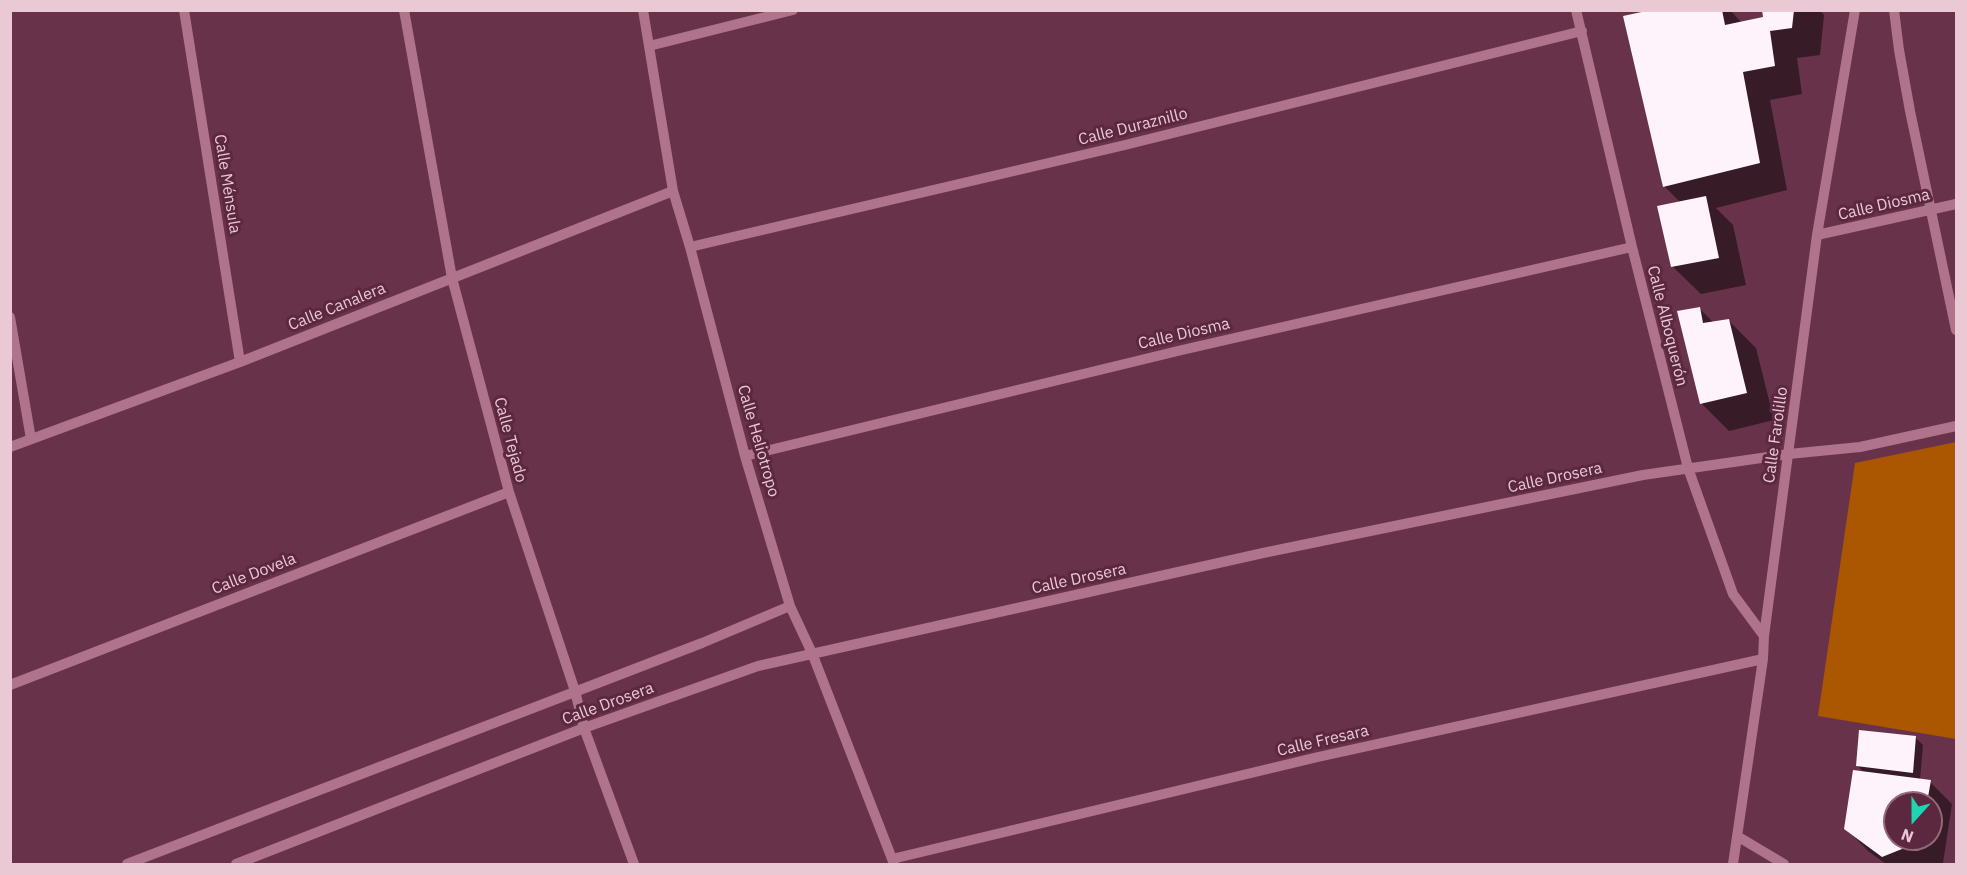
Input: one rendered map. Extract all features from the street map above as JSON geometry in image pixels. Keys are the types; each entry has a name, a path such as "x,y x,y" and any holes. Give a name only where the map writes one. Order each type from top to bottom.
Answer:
{"street":[{"name":"Calle Ménsula","path":"184,10 240,362"},
{"name":"Calle Tejado","path":"404,10 452,278 509,492 575,691 584,728 634,864"},
{"name":"Calle Heliotropo","path":"643,10 673,191 745,456 790,606 812,653 893,862"},
{"path":"649,46 793,10"},
{"name":"Calle Alboquerón","path":"1576,10 1632,247 1688,468 1733,594 1764,636"},
{"name":"Calle Farolillo","path":"1733,864 1763,658 1817,235 1855,10"},
{"path":"1894,10 1899,50 1956,330"},
{"name":"Calle Duraznillo","path":"690,247 1125,145 1582,32"},
{"name":"Calle Canalera","path":"10,447 240,362 673,191"},
{"name":"Calle Diosma","path":"1817,235 1956,204"},
{"name":"Calle Diosma","path":"745,456 1182,350 1632,247"},
{"path":"10,317 31,439"},
{"name":"Calle Drosera","path":"236,864 584,728 758,666 1263,554 1631,478 1789,454 1860,447 1956,426"},
{"name":"Calle Dovela","path":"10,685 509,492"},
{"name":"Calle Drosera","path":"127,864 702,643 790,606"},
{"name":"Calle Fresara","path":"893,862 1318,757 1763,658"},
{"path":"1737,836 1784,864"}],"shaded area":[{"path":"1956,442 1956,739 1818,716 1855,463"}],"building":[{"path":"1651,10 1722,10 1725,25 1763,17 1762,10 1794,10 1792,28 1770,31 1775,66 1743,72 1760,163 1663,187 1623,16"},
{"path":"1706,196 1719,258 1671,267 1657,206"},
{"path":"1700,307 1703,323 1729,319 1747,393 1700,404 1677,311"},
{"path":"1859,730 1916,736 1913,773 1856,766"},
{"path":"1853,770 1931,780 1929,791 1883,791 1883,851 1897,851 1882,857 1844,829"}]}
